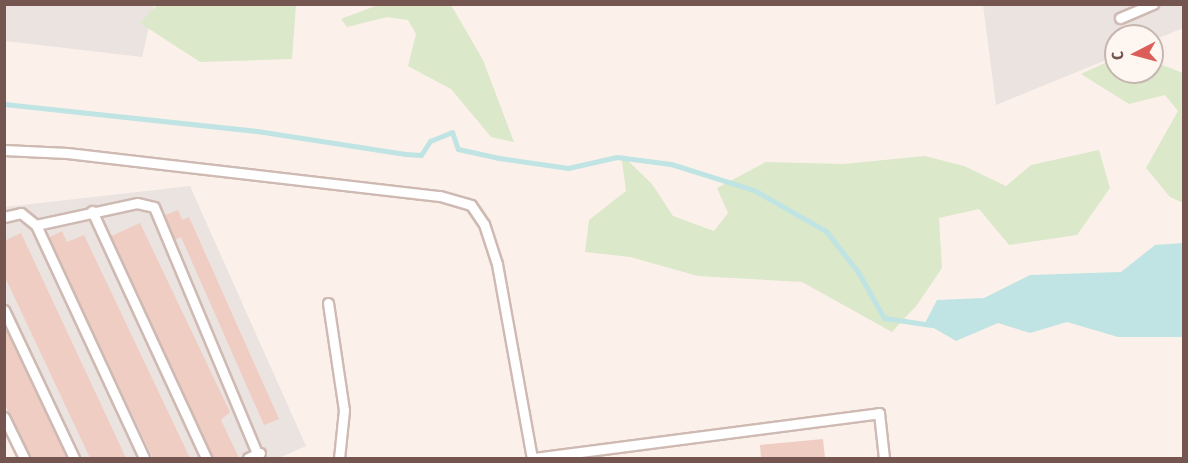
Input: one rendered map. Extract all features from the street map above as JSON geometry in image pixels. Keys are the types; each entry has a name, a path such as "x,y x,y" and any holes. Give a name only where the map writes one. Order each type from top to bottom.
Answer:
{"lane":[{"path":"1120,18 1153,4"},
{"path":"4,150 67,153 440,196 471,205 484,224 497,264 533,459 879,413 884,459"},
{"path":"36,225 137,202 154,207 259,456 248,459"},
{"path":"92,211 206,459"},
{"path":"4,218 21,213 36,225 144,459"},
{"path":"328,303 344,411 339,459"},
{"path":"4,310 74,459"},
{"path":"4,417 24,459"}],"shaded area":[{"path":"5,5 154,5 142,57 5,41"},
{"path":"983,5 1183,5 1183,28 1164,36 1164,24 1104,24 1104,61 996,105"},
{"path":"190,186 306,446 279,458 18,458 5,432 5,207"}],"green space":[{"path":"157,5 296,5 292,59 200,62 140,23"},
{"path":"378,5 451,5 483,60 514,142 491,137 451,89 408,66 416,34 408,20 387,17 347,27 341,19"},
{"path":"1104,63 1104,84 1164,84 1164,66 1183,73 1183,203 1170,197 1146,168 1178,111 1165,95 1129,104 1081,74"},
{"path":"1099,150 1110,188 1077,235 1009,245 979,209 939,218 942,268 917,305 892,332 802,282 698,276 630,257 585,252 589,220 626,191 621,154 652,184 673,216 714,231 728,213 717,188 766,162 843,164 925,156 964,166 1006,186 1031,165"}],"water":[{"path":"1183,243 1183,337 1118,337 1067,322 1030,333 998,323 956,341 925,323 937,300 984,298 1030,275 1121,272 1155,245"}],"building":[{"path":"178,210 182,220 189,217 279,419 264,425 181,237 171,242 160,217"},
{"path":"140,223 230,412 221,420 239,458 211,458 107,238"},
{"path":"62,231 67,242 84,235 190,458 153,458 48,238"},
{"path":"21,233 126,458 90,458 4,275 4,241"},
{"path":"5,327 67,458 30,458 5,404"},
{"path":"823,439 825,458 761,458 760,445"}],"waterway":[{"path":"4,104 257,131 405,154 421,155 430,141 452,132 458,149 499,158 568,168 617,157 671,164 754,190 826,231 858,272 884,318 931,325"}]}
